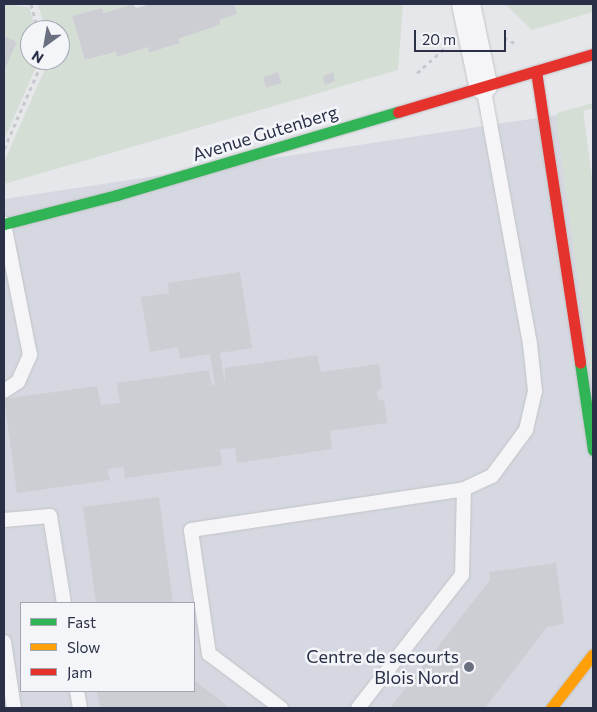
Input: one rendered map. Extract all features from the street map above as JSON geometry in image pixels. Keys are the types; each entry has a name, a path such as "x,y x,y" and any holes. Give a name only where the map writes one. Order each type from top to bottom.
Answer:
{"main road":[{"name":"Avenue Gutenberg","path":"4,224 117,195 483,85 593,54"},
{"path":"536,71 593,450"},
{"path":"551,708 593,654"}],"street":[{"path":"466,4 483,85"}],"lane":[{"path":"280,708 209,654 191,530 464,489 492,476 511,455 526,430 534,392 530,344 483,85"},
{"path":"4,224 30,355 18,382 4,391"},
{"path":"358,708 462,575 464,489"},
{"path":"4,520 50,516 64,602"},
{"path":"4,642 14,708"},
{"path":"77,692 80,708"}],"path":[{"path":"31,4 35,20"},
{"path":"4,149 40,70"}],"shaded area":[{"path":"4,4 29,7 33,20 20,20 20,70 35,70 4,140 4,71 17,42 4,36"},
{"path":"133,4 104,13 102,8 72,16 86,60 116,52 118,57 148,47 150,53 180,43 178,39 208,29 219,20 237,14 234,4 403,4 398,70 4,184 4,162 45,70 70,70 70,20 43,20 38,5","holes":["278,72 282,83 266,88 263,77"]},
{"path":"505,4 593,4 593,12 532,30"},
{"path":"593,103 593,108 583,111 593,188 593,391 557,125 557,113"},
{"path":"583,111 593,188 593,708 4,708 4,199"}],"building":[{"path":"133,4 136,8 151,4 234,4 237,14 219,20 220,24 178,39 180,43 149,53 148,47 117,57 116,52 85,60 72,16 102,8 104,13"},
{"path":"4,36 17,42 4,71"},
{"path":"278,72 282,83 266,88 263,77"},
{"path":"333,72 335,81 325,85 323,76"},
{"path":"240,272 252,348 220,353 225,384 225,368 317,355 321,372 379,364 382,387 377,392 378,399 384,401 387,423 330,431 332,449 237,463 235,448 220,449 222,465 125,478 124,467 107,469 110,480 17,493 4,399 97,386 101,405 120,403 117,383 209,370 212,385 215,385 210,354 180,359 178,347 150,352 141,297 169,293 168,283"},
{"path":"159,497 173,602 96,602 83,507"},
{"name":"Centre de secourts Blois Nord","path":"556,563 564,624 547,627 485,708 390,708 490,580 489,572"},
{"path":"195,681 230,708 100,707 97,692 195,692"}],"traffic: fast":[{"path":"4,224 117,195 398,112"},
{"path":"580,363 593,450"}],"traffic: slow":[{"path":"551,708 593,654"}],"traffic: jam":[{"path":"398,112 593,54"},
{"path":"536,71 580,363"}],"place":[{"name":"Centre de secourts Blois Nord","path":"469,667"}]}
